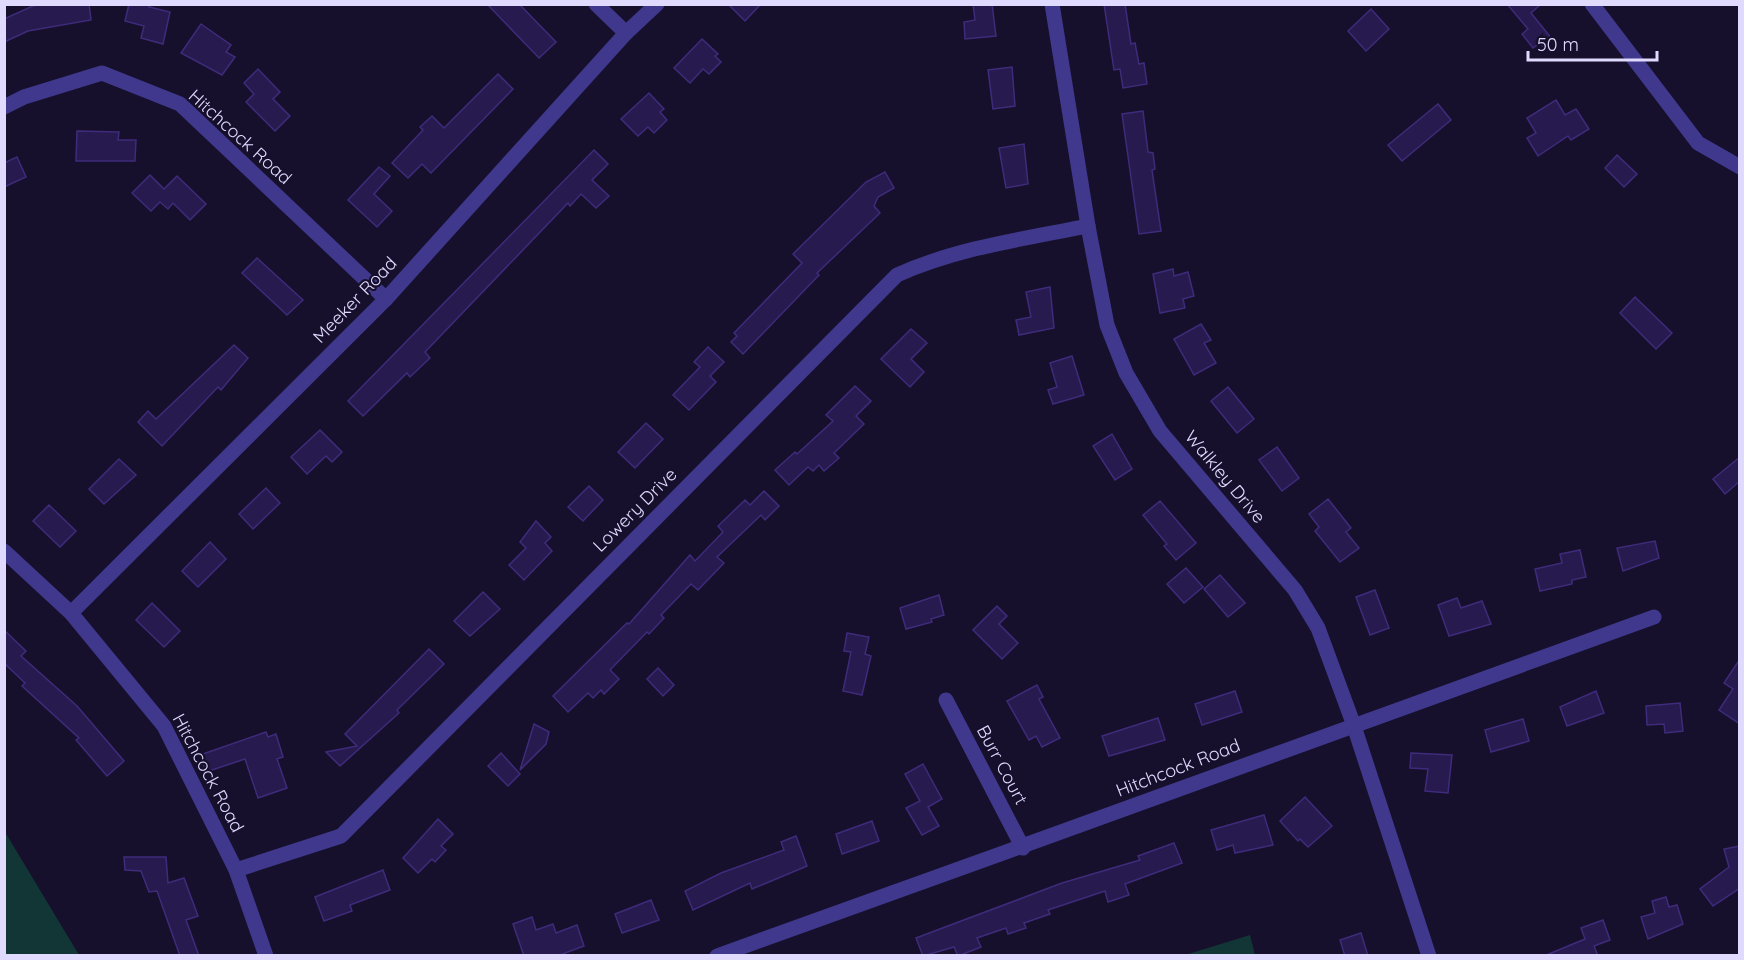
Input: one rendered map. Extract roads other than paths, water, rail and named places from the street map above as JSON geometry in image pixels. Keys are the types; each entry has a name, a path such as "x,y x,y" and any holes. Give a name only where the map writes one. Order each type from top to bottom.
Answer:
{"street":[{"path":"596,4 626,33"},
{"name":"Meeker Road","path":"70,613 386,299 626,33 657,4"},
{"name":"Walkley Drive","path":"1052,4 1088,226 1107,325 1126,373 1160,431 1295,590 1318,628 1353,723 1429,956"},
{"path":"1592,4 1698,143 1740,167"},
{"name":"Hitchcock Road","path":"4,106 24,97 102,73 180,104 386,299"},
{"name":"Lowery Drive","path":"236,870 341,836 897,274 925,262 973,249 1088,226"},
{"name":"Hitchcock Road","path":"4,551 70,613 164,726 236,870 266,956"},
{"name":"Hitchcock Road","path":"717,956 1023,848 1353,723 1654,618"},
{"name":"Burr Court","path":"946,700 1023,848"}]}
